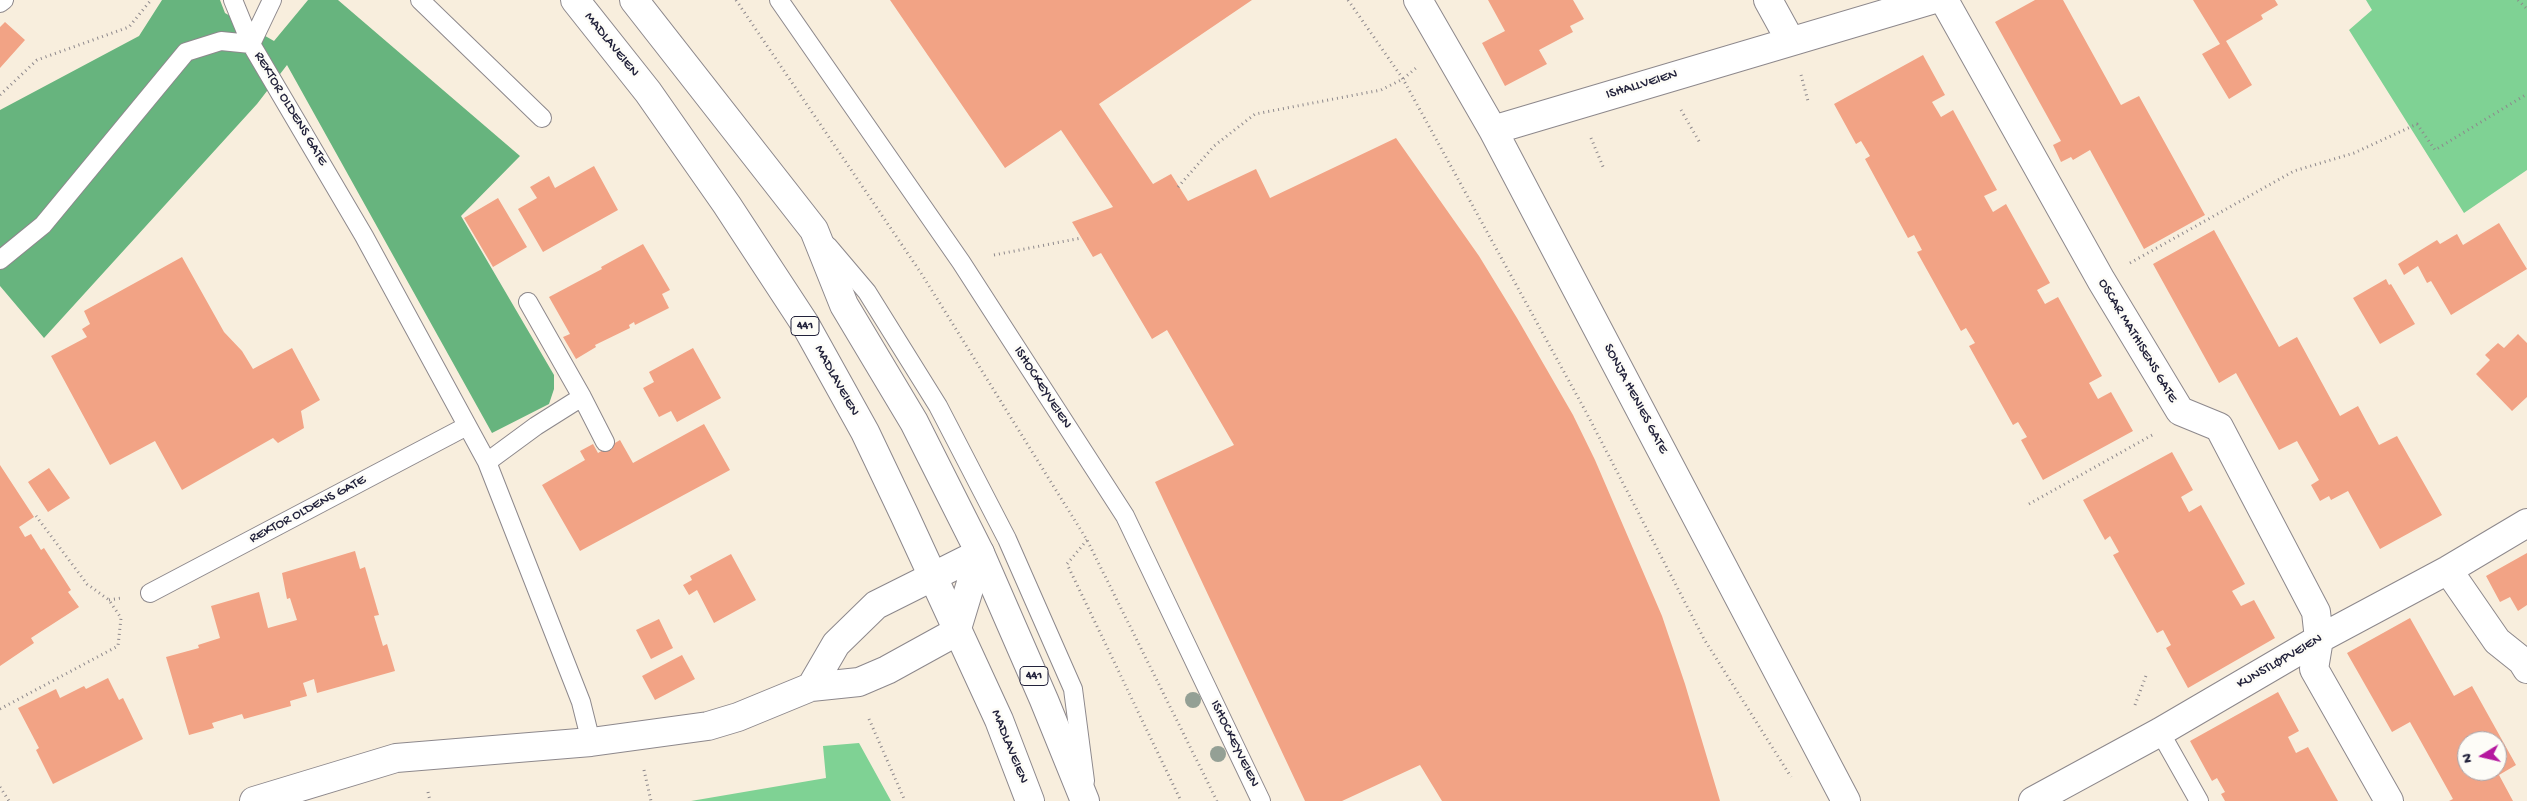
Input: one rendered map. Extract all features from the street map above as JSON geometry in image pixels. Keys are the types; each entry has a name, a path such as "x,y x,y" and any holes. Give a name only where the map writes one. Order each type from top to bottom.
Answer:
{"street":[{"name":"MADLAVEIEN","path":"575,0 648,92 727,204 804,324 865,432 933,577 956,632 999,720 1030,801"},
{"name":"441","path":"634,0 814,230 844,305 914,422 980,553 1086,801"},
{"name":"SONJA HENIES GATE","path":"1418,0 1445,43 1493,130 1846,801"},
{"path":"1768,0 1790,40"},
{"name":"ISHALLVEIEN","path":"1493,130 1790,40 1931,0"},
{"name":"OSCAR MATHISENS GATE","path":"1944,0 2100,280 2180,411 2219,427 2316,612 2319,639 2314,669 2389,801"},
{"name":"KUNSTLØPVEIEN","path":"2034,801 2160,732 2319,639 2448,570 2527,523"},
{"path":"811,686 836,644 876,605 980,553"},
{"path":"254,801 396,758 591,742 708,726 738,717 811,686 859,682 887,670 956,632 980,553"},
{"path":"2448,570 2497,641 2522,661 2527,669"}],"lane":[{"path":"0,3 4,0"},
{"path":"233,0 251,44"},
{"path":"251,44 272,0"},
{"path":"420,0 542,118"},
{"name":"ISHOCKEYVEIEN","path":"779,0 961,262 1125,516 1262,801"},
{"name":"REKTOR OLDENS GATE","path":"0,260 43,225 186,52 221,41 251,44 359,228 488,462 581,702 591,742"},
{"path":"814,230 867,292 938,406 1007,539 1073,689 1086,801"},
{"path":"528,302 582,397 604,442"},
{"path":"488,462 536,426 582,397"},
{"name":"REKTOR OLDENS GATE","path":"150,593 467,426"},
{"path":"2160,732 2199,801"}],"path":[{"path":"0,95 37,60 129,27 150,0"},
{"path":"736,0 922,273 1088,540 1217,801"},
{"path":"1348,0 1402,79 1576,395 1704,639 1796,785"},
{"path":"2518,0 2527,10"},
{"path":"1178,187 1214,146 1255,114 1381,90 1402,79 1445,43"},
{"path":"2100,280 2294,171 2354,153 2417,124 2435,150 2527,94"},
{"path":"922,273 961,262 1081,238"},
{"path":"2029,504 2165,428 2180,411"},
{"path":"0,709 118,646 121,618 109,600 86,584 36,516"},
{"path":"1088,540 1067,564 1181,801"},
{"path":"869,719 905,801"},
{"path":"0,788 9,801"},
{"path":"428,792 430,801"}],"green space":[{"path":"162,0 220,0 225,13 274,41 308,0 338,0 520,156 461,216 554,375 554,389 549,404 492,433 287,65 257,104 44,338 0,286 0,110 139,36"},
{"path":"2366,0 2527,0 2527,170 2464,213 2349,30 2372,10"},
{"path":"859,743 891,801 691,801 826,778 823,746"}],"building":[{"path":"890,0 1252,0 1099,104 1153,184 1171,174 1188,201 1256,169 1270,198 1396,138 1479,256 1573,415 1595,460 1662,616 1685,684 1720,801 1442,801 1420,765 1342,801 1305,801 1155,482 1234,445 1167,330 1152,339 1101,253 1093,257 1072,222 1113,207 1061,130 1005,168"},
{"path":"1488,0 1573,0 1584,19 1570,26 1573,32 1539,50 1547,64 1505,86 1482,43 1505,31"},
{"path":"2035,0 2063,0 2121,105 2139,96 2205,215 2144,249 2090,150 2073,160 2071,157 2061,162 2053,145 2061,141 1995,22"},
{"path":"2193,0 2275,0 2278,5 2261,15 2263,19 2226,41 2252,85 2229,99 2202,54 2220,44"},
{"path":"5,22 25,40 0,68 0,27"},
{"path":"1923,55 1945,95 1932,102 1941,117 1953,110 1997,190 1984,196 1993,212 2006,204 2050,283 2037,290 2045,304 2058,297 2102,376 2089,383 2098,399 2111,392 2133,431 2043,480 2021,440 2027,437 2018,422 2013,425 1969,346 1975,343 1966,328 1961,331 1917,252 1922,250 1914,235 1908,238 1865,159 1870,156 1861,141 1856,144 1834,104"},
{"path":"594,166 618,210 543,252 518,209 537,198 530,187 549,176 555,188"},
{"path":"498,198 527,247 493,267 464,218"},
{"path":"2499,223 2527,269 2451,315 2431,281 2427,283 2418,266 2404,275 2398,264 2437,240 2440,244 2457,234 2463,245"},
{"path":"2214,230 2279,347 2297,337 2340,416 2358,406 2379,445 2397,436 2442,515 2380,549 2348,491 2331,500 2329,496 2320,501 2311,485 2319,480 2297,441 2279,450 2236,373 2219,383 2153,264"},
{"path":"643,244 670,290 662,294 669,308 635,325 634,322 629,325 630,328 595,345 596,347 576,359 563,337 570,334 549,297 602,269 601,267"},
{"path":"182,257 224,332 242,351 253,369 292,348 320,400 301,411 304,428 278,443 273,438 182,490 155,441 110,465 51,356 87,337 82,329 90,324 84,311"},
{"path":"2386,279 2415,324 2380,344 2353,298"},
{"path":"2518,334 2527,343 2527,397 2512,411 2476,374 2490,360 2485,355 2498,343 2504,348"},
{"path":"693,348 721,398 677,422 671,411 659,417 643,388 654,382 649,372"},
{"path":"704,424 730,470 580,551 542,485 585,460 580,451 593,444 598,453 620,440 633,463"},
{"path":"2172,452 2193,490 2181,497 2189,512 2201,505 2245,584 2232,591 2241,606 2254,600 2275,638 2188,688 2166,648 2171,645 2163,630 2157,633 2113,555 2119,552 2110,536 2105,540 2083,500"},
{"path":"0,465 34,517 19,527 25,537 31,534 41,550 44,548 71,590 68,592 79,607 31,638 34,643 0,666"},
{"path":"49,468 70,498 48,512 28,482"},
{"path":"355,551 360,569 365,567 379,615 374,616 383,646 387,644 395,671 317,693 314,679 303,683 307,696 290,701 291,706 244,719 242,714 212,723 214,728 189,735 166,657 199,648 198,645 220,638 211,606 259,592 268,628 297,620 290,598 287,599 282,573"},
{"path":"2527,553 2527,605 2518,611 2510,597 2500,602 2486,576"},
{"path":"731,554 756,600 714,623 697,590 689,595 683,585 692,580 690,576"},
{"path":"2410,618 2454,696 2472,686 2497,731 2457,731 2457,781 2502,781 2513,801 2449,801 2453,799 2410,722 2392,732 2347,653"},
{"path":"659,619 673,648 651,659 636,630"},
{"path":"682,655 695,679 655,700 642,676"},
{"path":"108,678 119,700 123,698 143,739 53,784 36,750 39,748 18,708 56,689 60,698 84,686 86,689"},
{"path":"2278,692 2299,731 2288,737 2296,753 2308,747 2338,801 2225,801 2221,794 2225,792 2217,778 2212,781 2190,741"},
{"path":"2507,749 2516,765 2507,770"}]}
